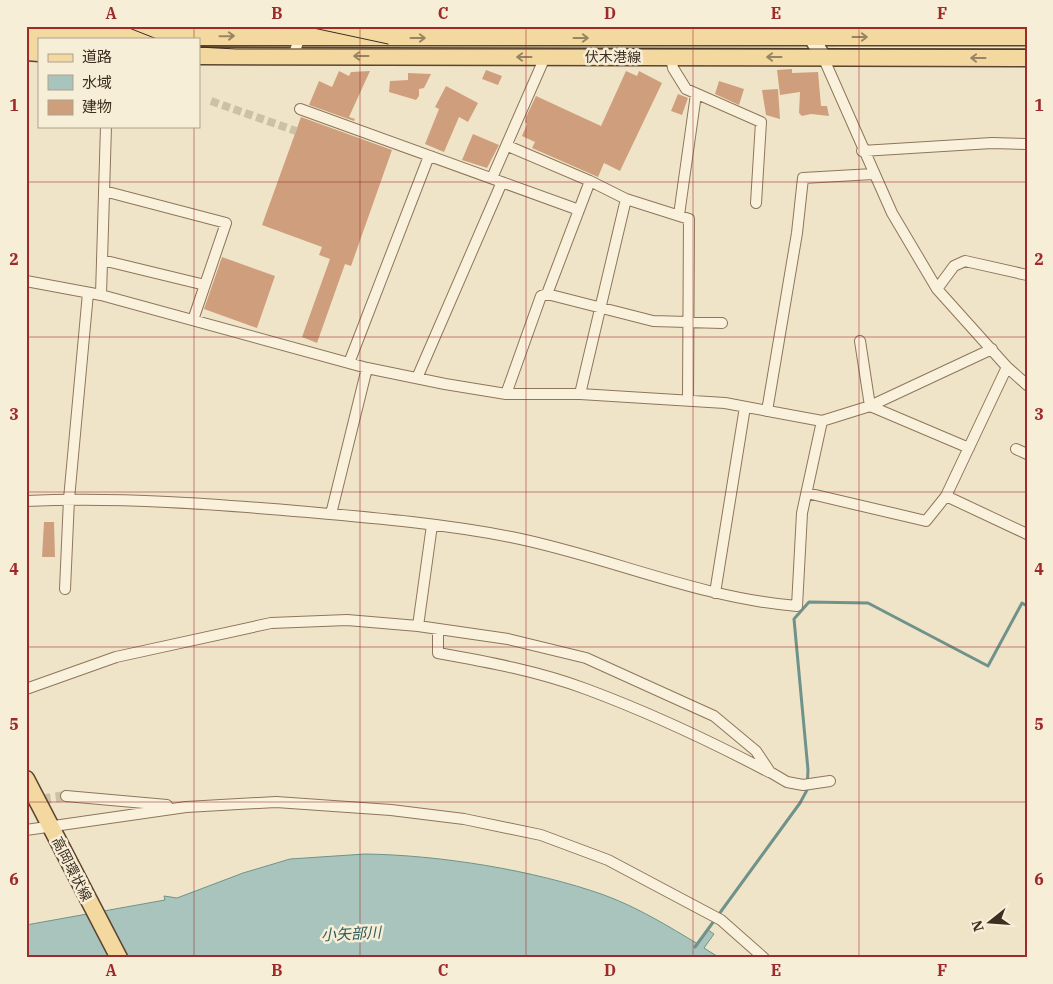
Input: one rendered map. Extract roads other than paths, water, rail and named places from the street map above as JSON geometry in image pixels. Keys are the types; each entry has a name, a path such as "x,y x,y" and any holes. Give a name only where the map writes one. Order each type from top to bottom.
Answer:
{"main road":[{"name":"伏木港線","path":"26,37 108,38 267,35 302,32 808,32 1027,37"},
{"path":"808,32 822,57"},
{"name":"伏木港線","path":"200,56 1027,58"},
{"name":"高岡環状線","path":"26,780 119,958"}],"street":[{"path":"293,56 302,32"},
{"path":"417,378 497,180 508,146 546,57"},
{"path":"671,57 673,68 686,89 761,122 756,202"},
{"path":"822,57 862,151 892,213 937,289 1007,367 1027,384"},
{"path":"679,215 696,94"},
{"path":"300,109 579,210"},
{"path":"101,296 106,128"},
{"path":"862,151 992,142 1027,144"},
{"path":"508,146 590,180 626,199 689,219 688,400"},
{"path":"350,363 429,156"},
{"path":"767,411 797,233 803,178 873,174"},
{"path":"547,294 590,180"},
{"path":"104,191 226,222 193,320"},
{"path":"580,394 626,199"},
{"path":"102,260 205,285"},
{"path":"937,289 954,266 965,261 1027,275"},
{"path":"26,281 101,296 367,368 506,394 580,394 688,400 745,406 822,420 870,406 992,350"},
{"path":"65,589 69,499 88,293"},
{"path":"506,394 541,296 547,294 653,321 722,323"},
{"path":"860,341 870,406"},
{"path":"806,493 926,521 946,496 1007,367"},
{"path":"331,514 367,368"},
{"path":"715,593 745,406"},
{"path":"870,406 969,448"},
{"path":"26,501 69,499 201,502 432,525 511,537 715,593 758,603 796,606 802,513 822,420"},
{"path":"1016,448 1027,454"},
{"path":"946,496 1027,534"},
{"path":"418,626 432,525"},
{"path":"26,689 116,657 271,623 347,620 418,626 508,639 586,658 714,716 756,751 770,772"},
{"path":"438,629 438,652 501,665 585,688 710,742 787,782 803,785 830,781"},
{"path":"66,796 186,806"},
{"path":"26,830 52,829 186,806 276,802 371,808 464,819 541,835 608,860 721,920 764,958"}],"water":[{"name":"小矢部川","path":"365,854 424,857 455,861 517,871 577,886 628,905 698,944 708,930 714,934 704,948 720,958 26,958 26,925 165,900 164,896 177,898 243,873 290,859"}],"waterway":[{"path":"695,947 800,803 807,790 808,770 794,619 809,602 868,603 988,666 1022,603 1027,606"}],"tunnel":[{"path":"211,101 296,131"},
{"path":"26,802 66,796"}],"tram line":[{"path":"124,26 154,38"},
{"path":"304,26 388,44"},
{"path":"200,47 236,49 1027,49"}]}
